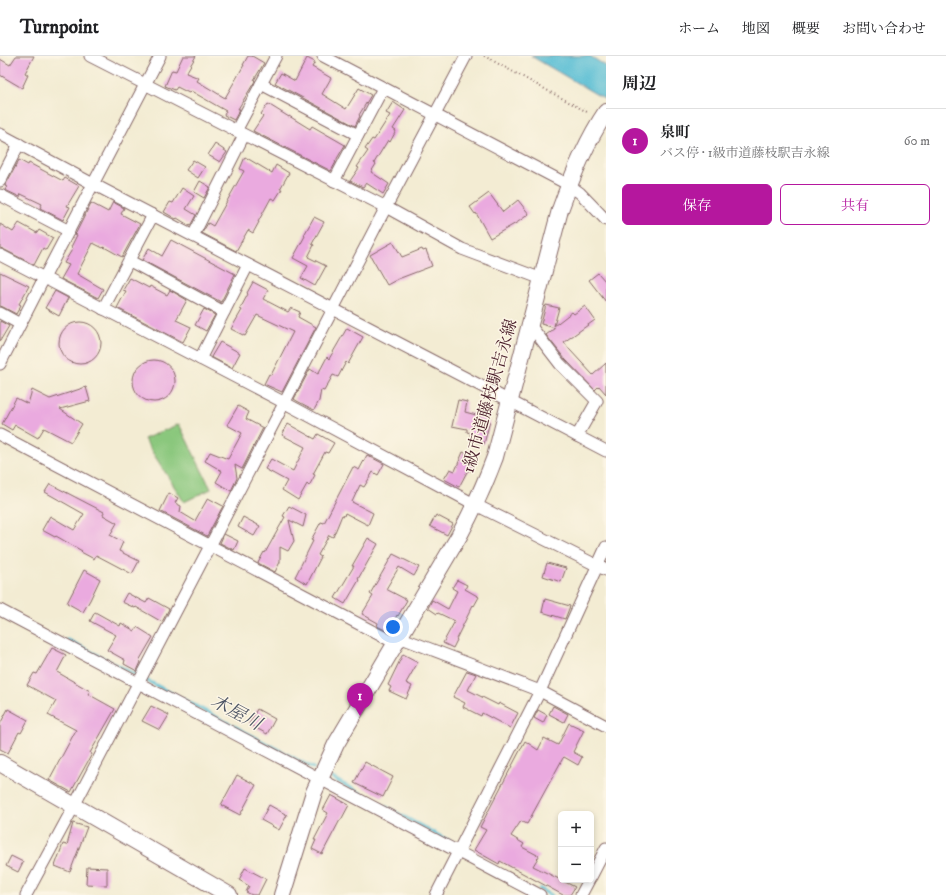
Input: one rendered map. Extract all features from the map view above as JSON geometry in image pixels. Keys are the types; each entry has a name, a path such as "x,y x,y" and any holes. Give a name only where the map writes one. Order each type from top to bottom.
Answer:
{"street":[{"path":"90,56 386,207 462,249 542,279"},
{"path":"0,364 160,56"},
{"path":"193,236 261,84 276,56"},
{"path":"323,56 569,185 580,192 606,220"},
{"path":"26,895 466,56"},
{"path":"261,84 358,135"},
{"path":"334,181 383,88"},
{"name":"1級市道藤枝駅吉永線","path":"282,895 314,792 336,744 459,536 476,505 486,482 495,457 560,210 569,185 586,147 603,116"},
{"path":"0,134 606,451"},
{"path":"0,181 19,144"},
{"path":"0,194 68,231"},
{"path":"103,309 130,261 153,215"},
{"path":"0,255 285,403 476,505 602,568"},
{"path":"130,261 224,312"},
{"path":"200,359 248,264"},
{"path":"0,313 20,324"},
{"path":"530,325 560,364 597,401 577,436"},
{"path":"0,435 210,546 397,640 540,691 606,726"},
{"path":"436,895 602,568 606,547"},
{"path":"0,610 540,895"},
{"path":"0,763 229,895"},
{"path":"594,871 606,848"},
{"path":"581,895 587,883"}],"path":[{"path":"484,56 603,116"}],"green space":[{"path":"179,424 211,489 184,502 144,439"}],"water":[{"path":"531,56 590,56 606,66 606,100"}],"building":[{"path":"16,56 34,56 25,73 28,75 22,88 0,75 0,59 10,65"},
{"path":"183,56 196,56 186,73 199,78 197,81 225,98 248,56 252,56 264,63 238,109 240,109 234,120 224,115 226,111 191,91 189,93 177,87 175,90 165,86 172,70 176,71"},
{"path":"307,58 315,62 312,67 331,78 322,94 346,109 359,88 371,95 359,115 360,116 355,126 275,83 281,73 295,81"},
{"path":"393,102 405,110 393,129 396,131 390,142 388,140 374,163 376,164 371,172 389,184 383,194 366,183 363,187 350,181 359,168 357,167 368,151 365,149 372,139 374,140 390,115 386,113"},
{"path":"268,104 310,129 312,126 345,145 331,171 253,131 263,116 261,114"},
{"path":"215,144 227,152 220,162 208,155"},
{"path":"245,157 272,173 276,165 289,173 275,200 271,198 253,233 248,230 236,251 202,233 208,223 213,226 244,171 240,169"},
{"path":"19,160 28,165 29,163 63,181 65,178 79,186 67,206 70,207 63,220 40,208 42,204 21,194 20,197 5,190 7,187 5,186"},
{"path":"193,160 205,167 198,178 186,170"},
{"path":"200,181 210,187 204,198 194,192"},
{"path":"182,188 194,196 186,209 196,215 190,226 164,212 170,202 173,203"},
{"path":"489,193 503,212 518,200 529,214 490,238 476,213 475,214 470,207"},
{"path":"113,202 124,208 121,214 140,224 122,257 93,243 77,274 103,289 98,298 61,279 69,265 64,263 73,248 71,247 77,235 75,234 91,203 108,212"},
{"path":"314,217 324,222 312,244 314,245 308,257 326,266 315,286 301,278 308,266 293,258"},
{"path":"19,223 37,233 39,230 53,238 46,250 43,248 34,265 0,248 0,224 13,232"},
{"path":"171,240 235,274 221,302 142,260 149,248 162,256"},
{"path":"393,242 402,257 422,249 423,251 426,250 432,266 398,279 387,285 370,255"},
{"path":"0,272 29,286 19,304 21,305 16,314 0,306"},
{"path":"598,273 606,282 606,302 589,280"},
{"path":"130,278 167,295 170,290 187,300 176,320 191,327 183,342 117,308 126,291 123,290"},
{"path":"253,282 268,290 263,299 288,312 291,308 300,312 298,317 316,327 282,392 264,384 269,374 271,375 293,332 257,315 245,336 231,329 242,310 240,309"},
{"path":"55,291 68,298 59,316 45,308"},
{"path":"546,305 559,308 554,326 572,312 574,314 585,306 595,320 564,342 593,375 606,363 606,394 599,386 595,390 565,359 546,335 555,328 541,324"},
{"path":"204,309 215,315 206,331 195,325"},
{"path":"0,321 9,326 0,341"},
{"path":"80,322 95,328 101,343 95,358 80,364 65,358 59,343 65,328"},
{"path":"347,328 363,337 348,364 346,362 338,377 333,375 324,391 321,390 319,401 314,410 294,399 310,369 318,374 327,357 329,359"},
{"path":"220,342 240,353 232,368 211,357"},
{"path":"154,360 169,366 175,381 169,396 154,402 139,396 133,381 139,366"},
{"path":"86,387 90,401 60,409 82,424 71,442 44,428 38,438 15,425 12,430 2,424 16,398 28,404 32,390 50,399"},
{"path":"458,400 467,402 465,412 480,416 479,418 490,421 484,444 476,442 477,437 470,436 471,433 467,432 467,429 452,426"},
{"path":"238,406 249,412 246,419 263,428 242,469 235,465 237,478 231,491 216,482 222,471 205,461 210,452 228,459 242,433 227,425"},
{"path":"288,424 315,439 318,434 334,443 328,453 325,452 313,474 315,475 309,486 307,484 298,500 282,490 287,481 265,469 271,459 293,471 305,447 282,435"},
{"path":"463,452 477,458 471,471 468,470 459,487 444,479 450,469 455,471"},
{"path":"367,455 384,464 378,475 373,472 364,487 360,485 352,502 373,513 368,525 345,513 344,516 342,515 333,537 329,535 318,555 321,557 307,584 295,577 313,541 311,540 321,522 324,523 353,467 359,470"},
{"path":"50,484 104,512 103,515 117,523 110,535 123,542 119,551 139,561 132,574 96,555 94,559 56,536 55,537 42,530 50,516 74,530 84,514 45,492"},
{"path":"169,493 178,498 175,503 181,506 180,512 195,521 208,498 223,506 207,536 160,511"},
{"path":"289,506 306,515 303,527 289,520 294,541 288,551 280,547 280,562 275,572 258,563 285,517 283,516"},
{"path":"436,515 453,524 447,535 430,526"},
{"path":"243,517 260,526 254,536 238,527"},
{"path":"224,534 238,541 234,550 220,543"},
{"path":"368,538 378,544 345,604 335,598 354,566 352,566"},
{"path":"393,554 419,567 414,576 399,567 386,589 407,600 398,616 397,615 389,632 377,626 378,623 362,614 373,596 370,594"},
{"path":"547,563 566,568 561,582 543,576"},
{"path":"84,570 100,579 83,612 67,603"},
{"path":"457,580 467,585 465,589 479,597 474,606 473,605 453,648 443,643 455,621 438,613 437,614 428,608 432,600 448,609 457,591 452,588"},
{"path":"127,593 146,603 149,598 169,609 162,622 136,607 135,608 122,602"},
{"path":"545,599 570,606 565,619 542,612"},
{"path":"95,612 120,626 121,623 135,631 137,627 153,637 139,661 141,662 137,671 124,664 125,660 107,650 116,635 90,621"},
{"path":"52,648 66,655 57,672 90,691 88,694 115,709 90,753 92,754 71,792 49,780 76,730 48,715 56,701 27,685 34,673 37,674"},
{"path":"403,654 418,662 406,683 412,686 406,699 389,691 391,687 388,685"},
{"path":"467,671 476,674 468,690 518,713 510,728 482,713 481,716 463,707 465,703 453,697"},
{"path":"151,706 169,715 160,730 142,721"},
{"path":"553,706 568,714 564,722 549,714"},
{"path":"8,709 28,720 21,733 19,732 8,753 0,749 0,724"},
{"path":"257,709 275,719 267,734 249,724"},
{"path":"538,710 547,715 543,723 534,718"},
{"path":"569,723 584,730 573,752 582,757 578,765 564,757 563,758 527,824 521,821 511,836 524,844 522,847 539,856 533,866 558,878 558,883 567,883 575,887 570,895 563,895 500,861 499,864 474,850 486,830 480,827 525,741 538,750 544,738 558,745"},
{"path":"365,762 393,777 383,797 354,783"},
{"path":"237,775 256,785 240,815 221,805"},
{"path":"331,795 349,805 322,854 312,849 316,840 314,840 328,813 323,810"},
{"path":"269,805 287,815 279,830 261,820"},
{"path":"73,823 87,827 70,872 55,866 63,844 67,845"},
{"path":"11,856 23,862 18,872 6,866"},
{"path":"87,867 107,868 107,885 86,884"},
{"path":"245,868 266,879 258,895 252,895 246,892 249,886 239,880"}],"waterway":[{"name":"木屋川","path":"68,640 138,676"},
{"name":"木屋川","path":"146,680 313,768"},
{"name":"木屋川","path":"332,778 458,846"},
{"name":"木屋川","path":"540,889 551,895"}],"place":[{"name":"泉町","path":"360,716"}]}
